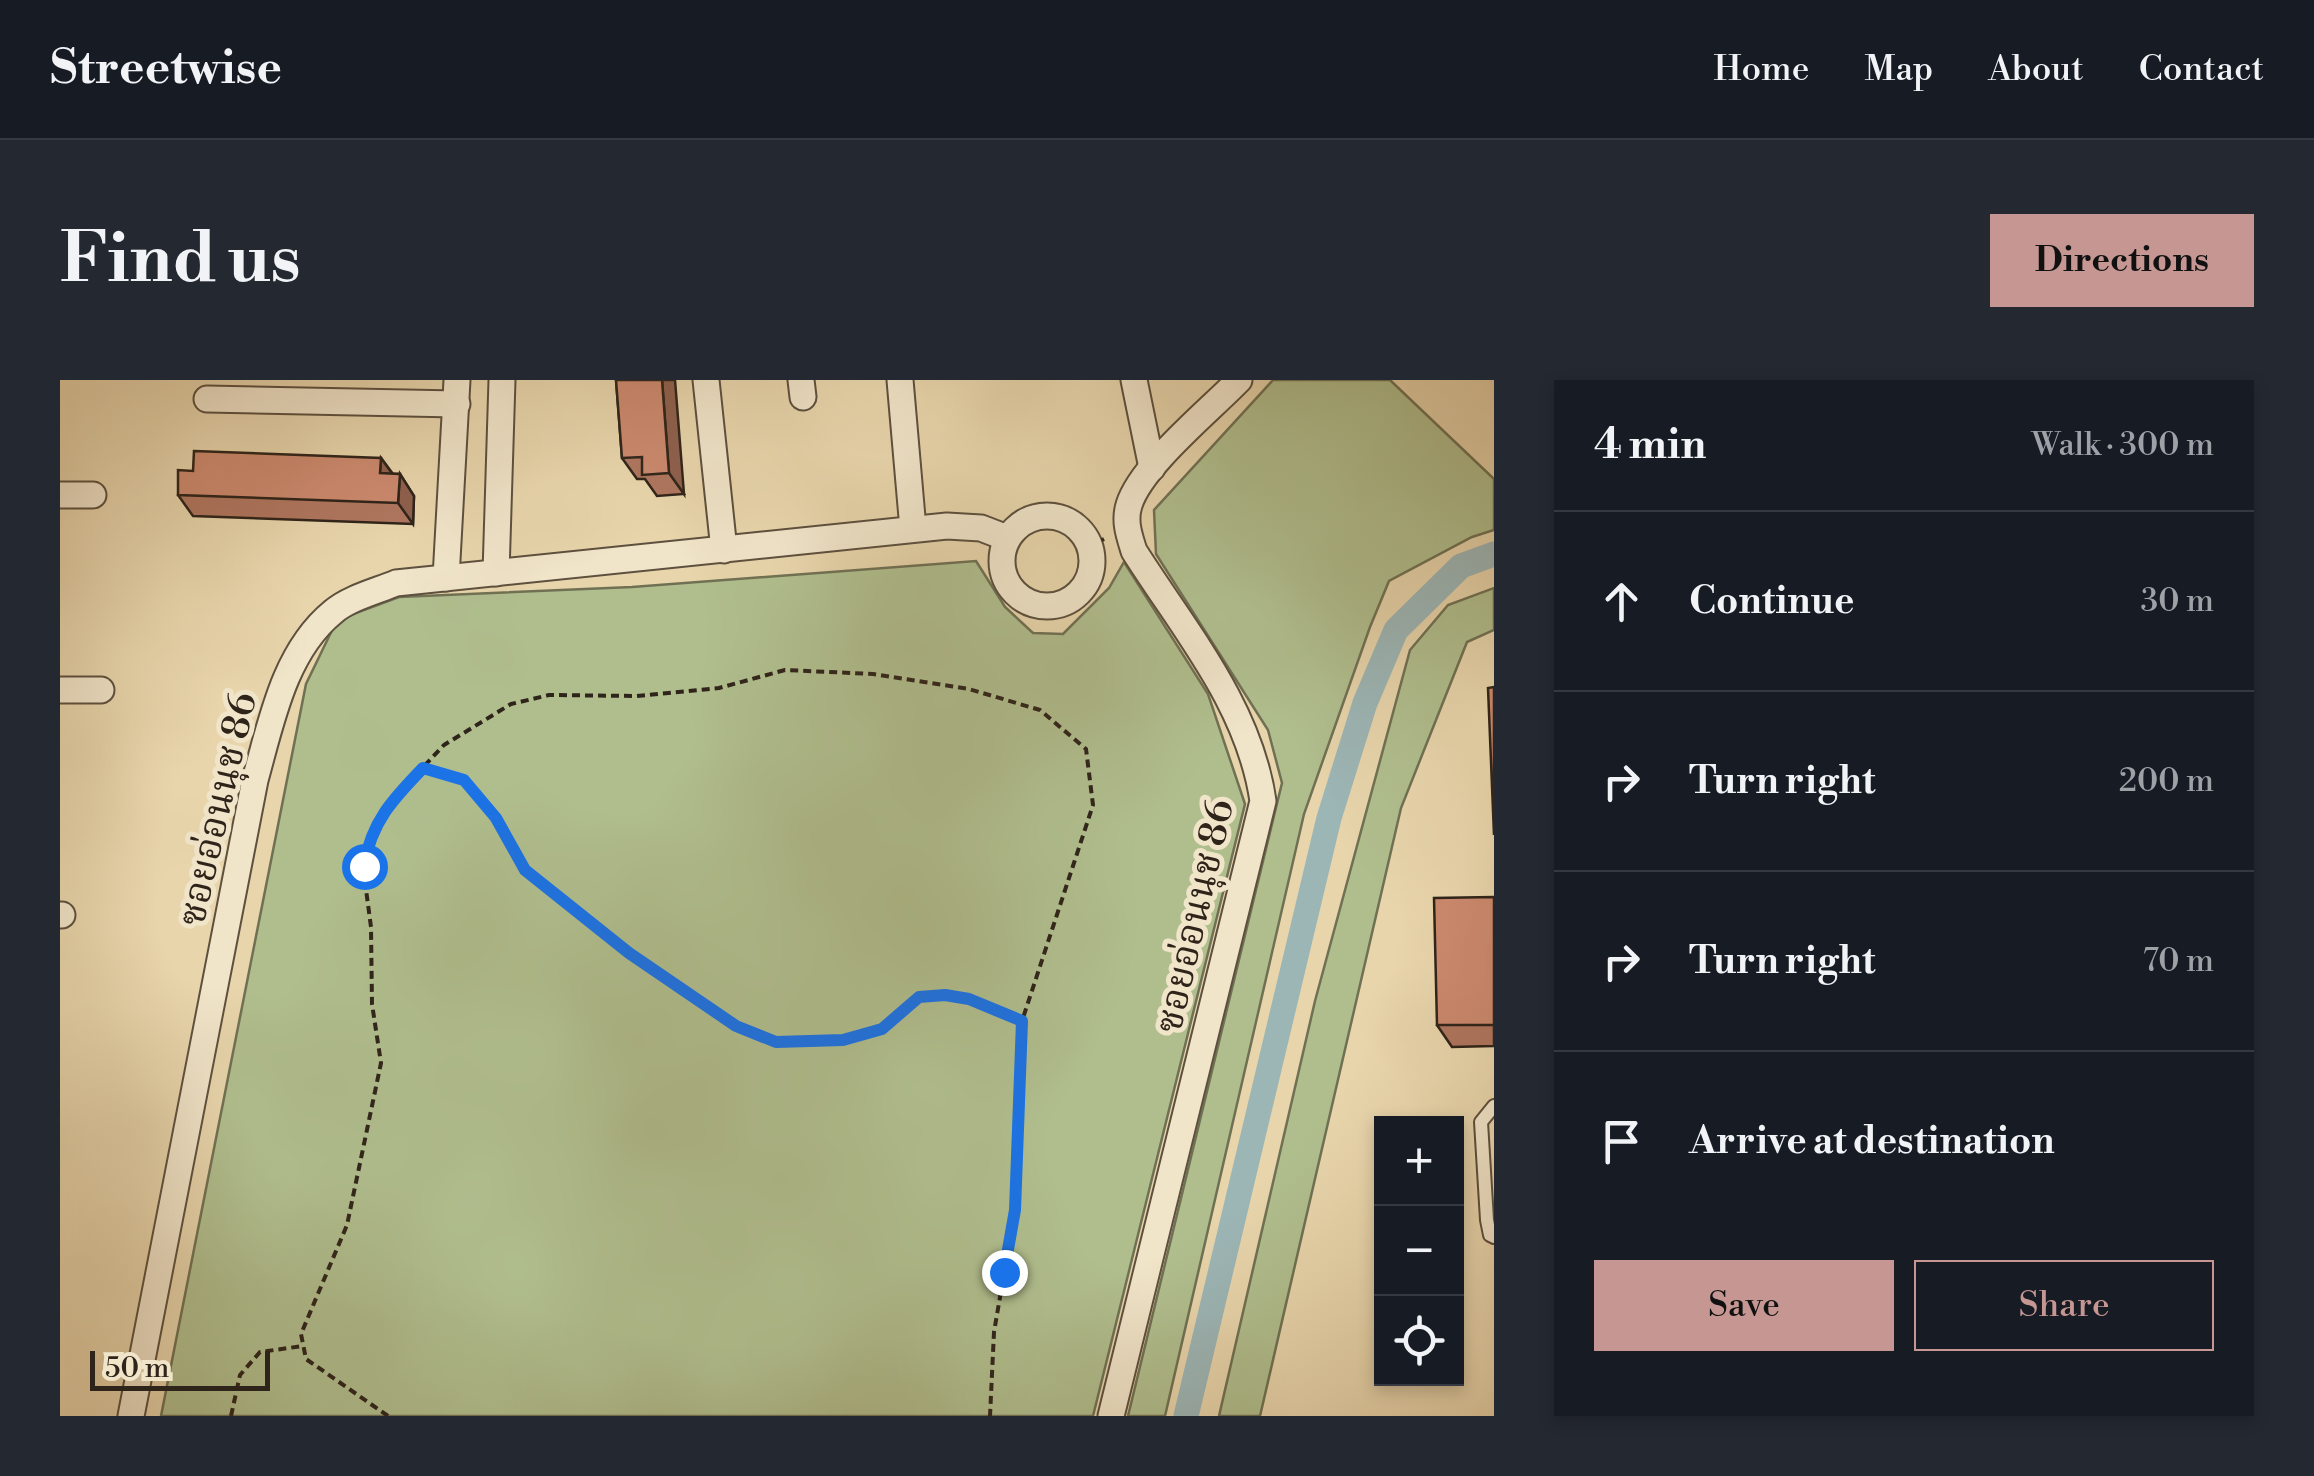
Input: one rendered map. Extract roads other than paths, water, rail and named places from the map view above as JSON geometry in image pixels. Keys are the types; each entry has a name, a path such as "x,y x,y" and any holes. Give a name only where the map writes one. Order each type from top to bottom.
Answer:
{"street":[{"path":"496,573 502,380"},
{"path":"706,380 724,550"},
{"path":"900,380 913,528"},
{"path":"1134,380 1152,468"},
{"name":"ซอยอ่อนนุช 86","path":"1111,1416 1263,801 1259,774 1235,706 1134,551 1126,528 1128,507 1139,482 1239,380"},
{"path":"207,399 457,392 446,578"},
{"path":"60,496 93,494"},
{"name":"ซอยอ่อนนุช 86","path":"131,1416 255,780 277,702 306,640 334,610 396,582 913,528 981,528 1007,538"},
{"path":"60,690 101,690"}],"lane":[{"path":"1494,1106 1482,1122 1487,1220 1494,1237"}],"waterway":[{"path":"1186,1416 1329,818 1365,703 1396,630 1461,566 1494,554"}]}
